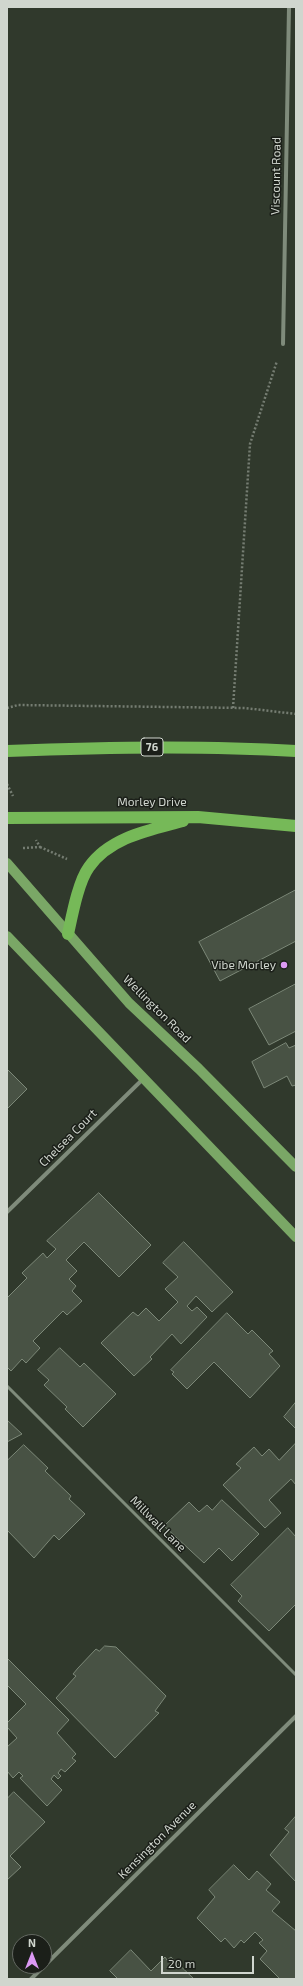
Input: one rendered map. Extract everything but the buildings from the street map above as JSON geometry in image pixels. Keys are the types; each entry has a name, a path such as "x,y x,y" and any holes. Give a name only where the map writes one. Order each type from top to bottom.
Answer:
{"highway":[{"name":"76","path":"7,751 146,747 231,747 296,751"},
{"name":"Morley Drive","path":"7,818 198,817 296,826"},
{"path":"68,934 78,893 88,868 105,850 137,834 198,817"}],"main road":[{"name":"Wellington Road","path":"7,862 129,1003 199,1069 296,1167"},
{"path":"7,936 296,1237"}],"street":[{"name":"Viscount Road","path":"283,344 289,7"},
{"name":"Chelsea Court","path":"7,1212 143,1079"},
{"name":"Kensington Avenue","path":"31,1979 296,1716"}],"lane":[{"name":"Millwall Lane","path":"7,1386 296,1675"}],"path":[{"path":"233,708 250,444 283,344"},
{"path":"7,708 18,705 233,708 296,714"},
{"path":"40,847 70,861"}],"place":[{"name":"Vibe Morley","path":"284,965"}]}
